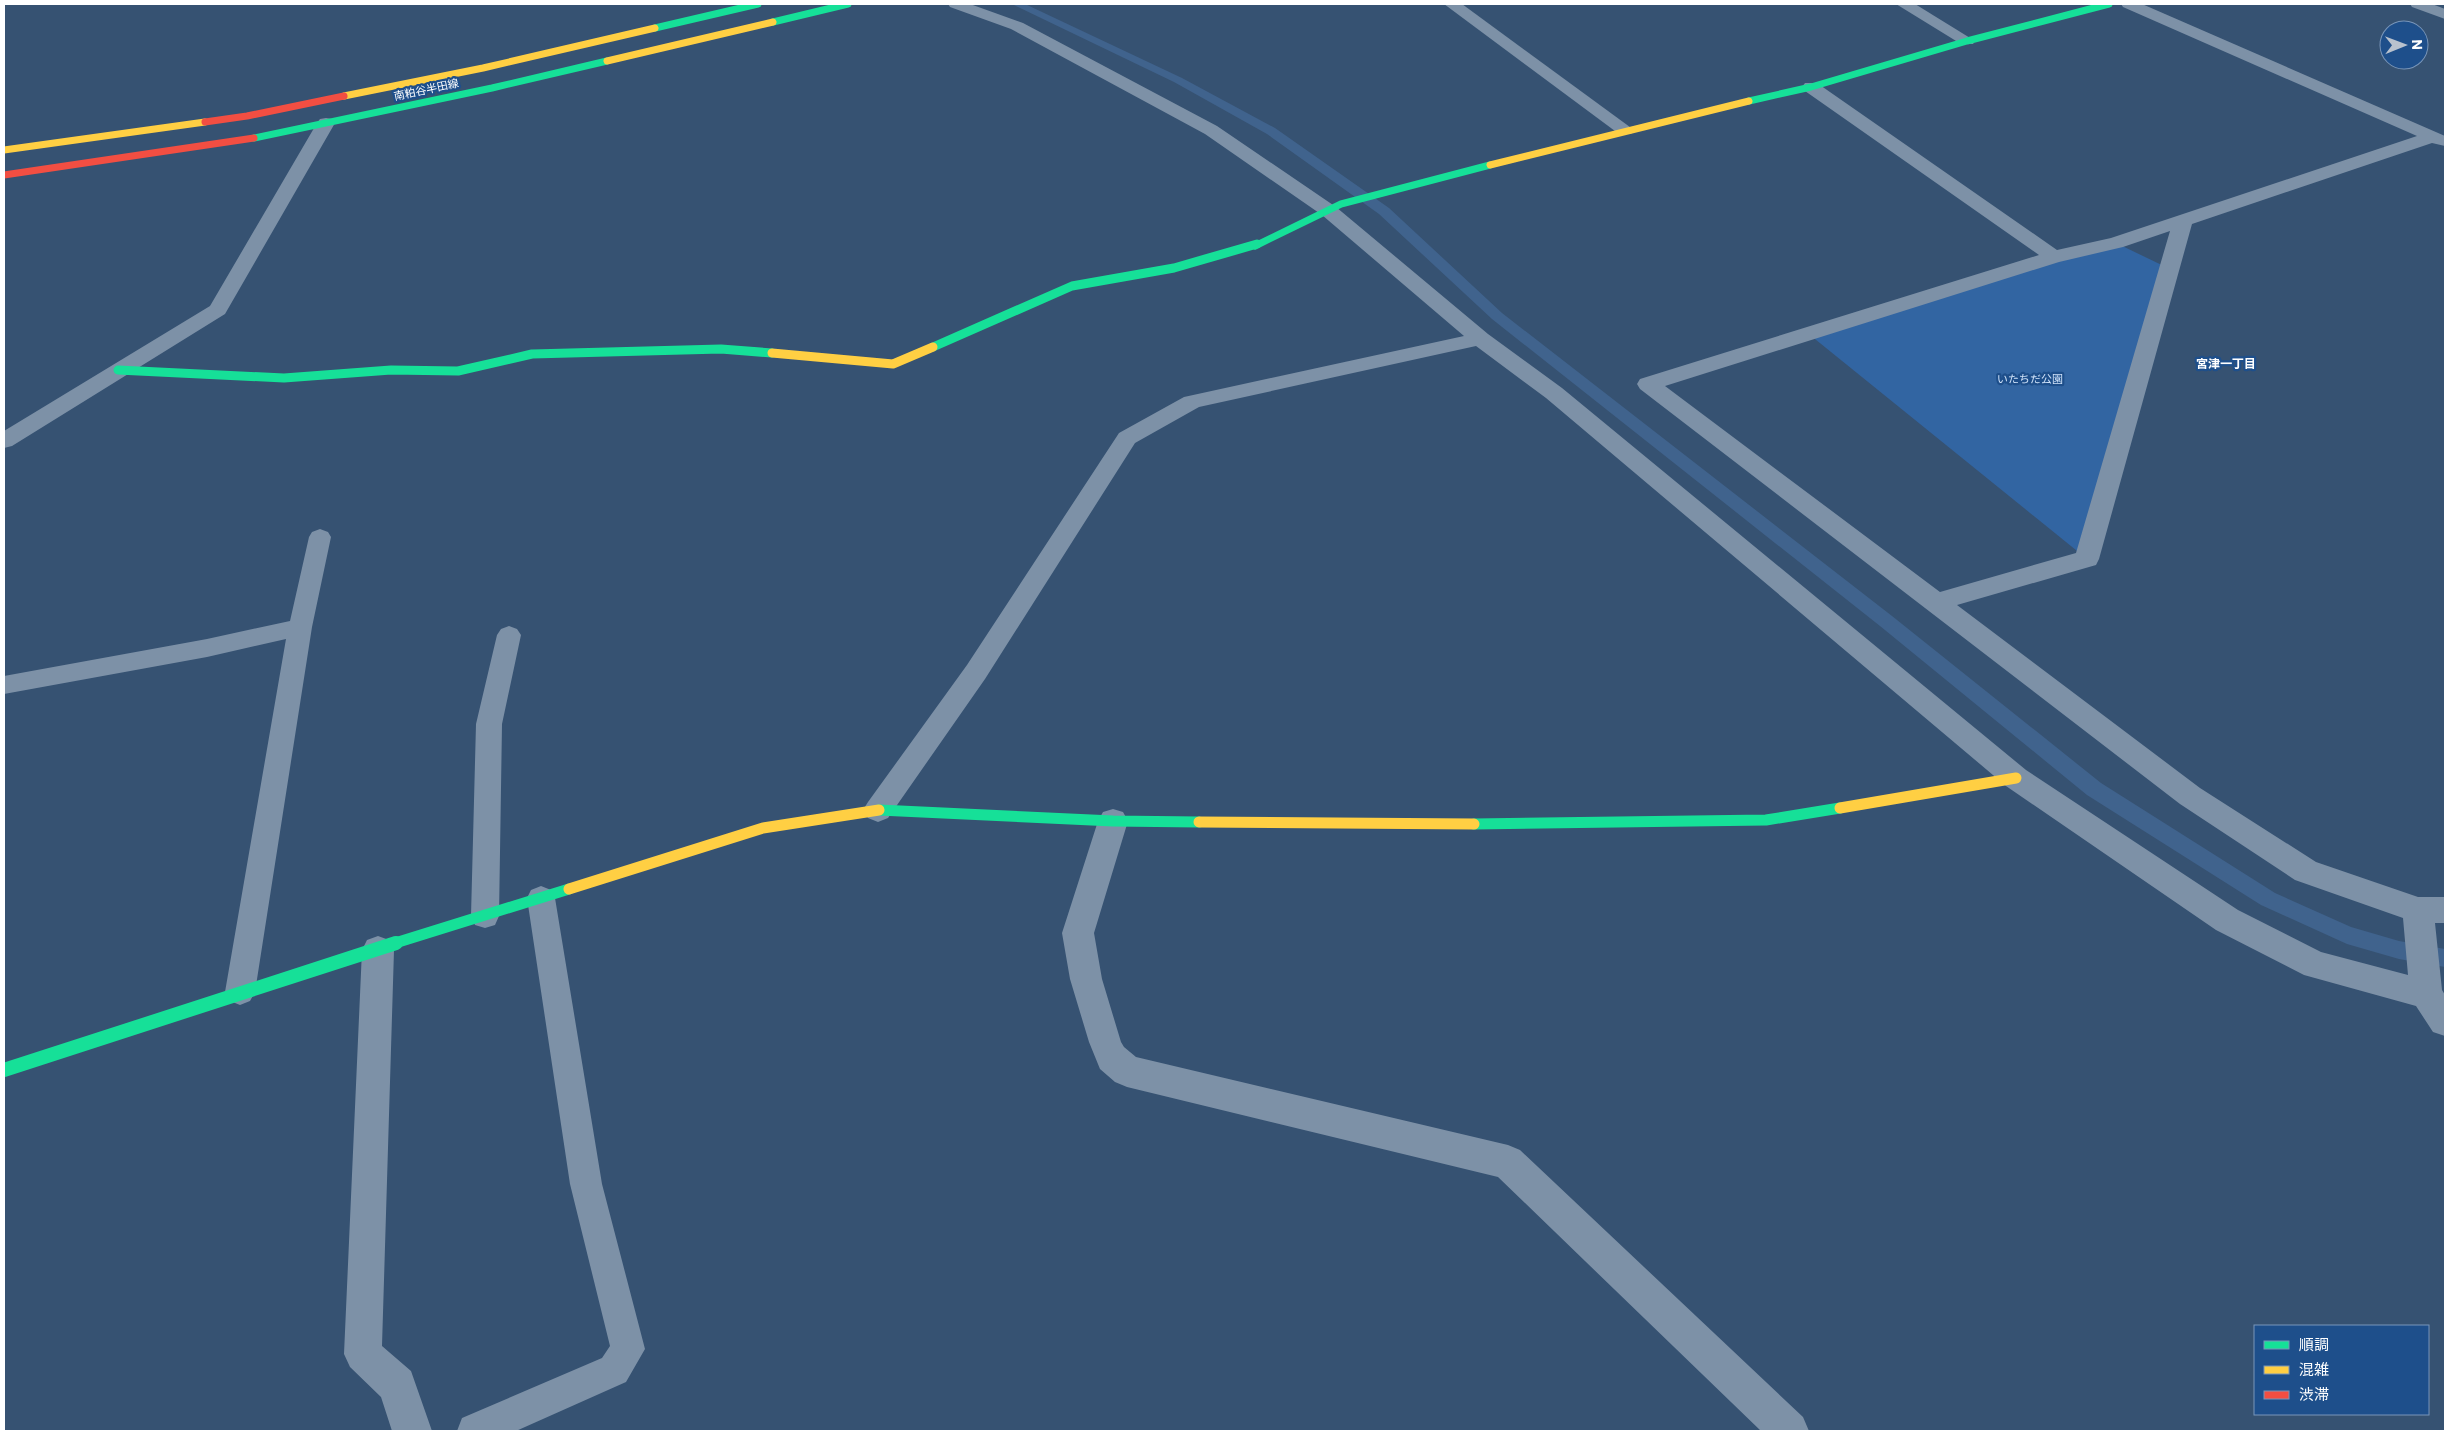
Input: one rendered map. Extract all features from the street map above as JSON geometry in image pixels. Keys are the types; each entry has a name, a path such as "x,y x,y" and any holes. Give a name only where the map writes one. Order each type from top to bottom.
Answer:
{"street":[{"name":"南粕谷半田線","path":"4,150 246,116 483,68 758,4"},
{"name":"南粕谷半田線","path":"4,175 244,140 492,88 848,4"},
{"path":"956,4 1017,26 1211,130 1335,208 1480,339 1554,393 2016,778 2227,920 2315,965 2426,994"},
{"path":"1452,4 1625,130"},
{"path":"1904,4 1967,41"},
{"path":"118,370 284,378 391,370 458,372 532,354 721,349 893,364 1072,286 1174,268 1254,246 1335,208 1390,191 1625,130 1811,87 1967,41 2109,4"},
{"path":"2129,4 2439,140"},
{"path":"2418,4 2445,14"},
{"path":"1811,87 2054,257"},
{"path":"4,441 218,310 326,123"},
{"path":"2439,140 2116,242 2054,257 1648,384 2190,796 2306,871 2431,910 2426,994 2445,1021"},
{"path":"1934,603 2087,559 2183,221"},
{"path":"878,810 976,672 1127,438 1192,402 1480,339"},
{"path":"4,1070 240,992 763,828 878,810 1113,822 1430,825 1766,820 2016,778"},
{"path":"1113,822 1078,933 1086,979 1112,1058 1128,1071 1508,1162 1790,1431"},
{"path":"378,950 362,1354 397,1385 412,1431"}],"lane":[{"path":"240,992 300,627 320,537"},
{"path":"4,685 69,671 207,648 300,627"},
{"path":"485,916 489,724 509,634"},
{"path":"475,1431 614,1370 628,1349 586,1184 541,898"}],"green space":[{"name":"いたちだ公園","path":"2116,243 2170,269 2087,559 1810,335"}],"waterway":[{"path":"1017,4 1178,80 1271,131 1384,211 1497,316 1886,621 2094,789 2268,899 2347,935 2399,950 2445,958"}],"traffic: fast":[{"path":"655,28 758,4"},
{"path":"773,22 848,4"},
{"path":"1749,101 1811,87 1967,41 2109,4"},
{"path":"254,138 492,88 607,61"},
{"path":"933,347 1072,286 1174,268 1254,246 1341,204 1490,165"},
{"path":"118,370 284,378 391,370 458,371 532,354 721,349 772,353"},
{"path":"1474,824 1766,820 1840,808"},
{"path":"879,810 1113,821 1199,822"},
{"path":"4,1070 240,992 569,889"}],"traffic: slow":[{"path":"607,61 773,22"},
{"path":"344,96 483,68 655,28"},
{"path":"1490,165 1625,130 1749,101"},
{"path":"4,150 205,122"},
{"path":"772,353 893,364 933,347"},
{"path":"1840,808 2016,778"},
{"path":"569,889 763,828 879,810"},
{"path":"1199,822 1474,824"}],"traffic: jam":[{"path":"205,122 247,116 344,96"},
{"path":"4,175 254,138"}],"district":[{"name":"宮津一丁目","path":"2226,363"}]}
